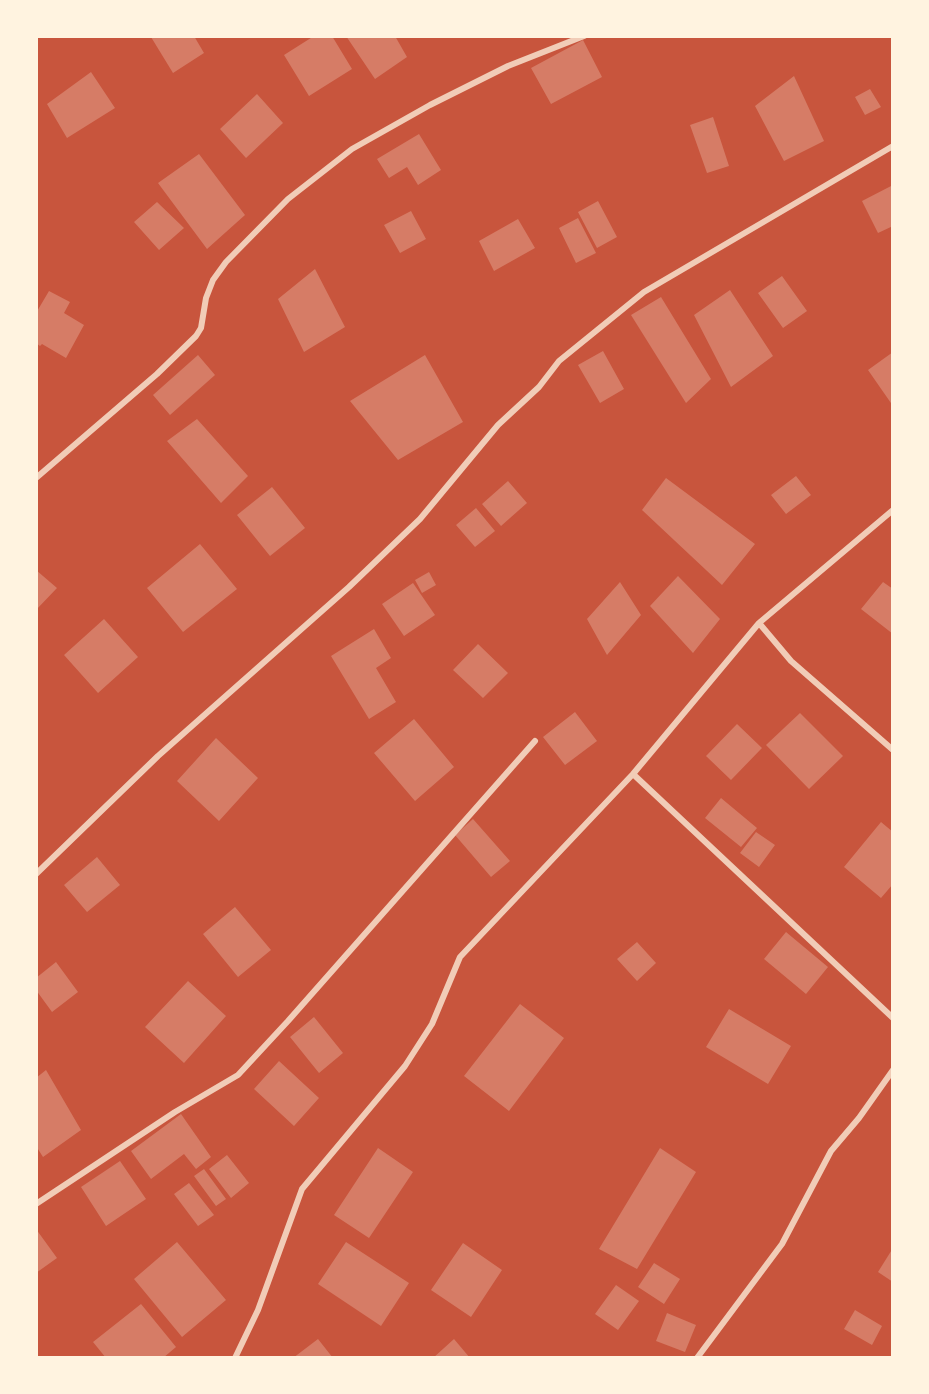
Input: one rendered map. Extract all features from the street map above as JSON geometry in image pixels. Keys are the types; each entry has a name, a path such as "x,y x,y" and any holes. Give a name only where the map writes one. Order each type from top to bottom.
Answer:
{"street":[{"path":"36,478 157,374 196,336 204,318 209,288 213,280 226,262 288,199 352,149 430,105 508,66 584,36"},
{"path":"36,874 158,756 349,587 412,527 498,425 539,387 559,361 644,292 893,146"},
{"path":"235,1358 258,1310 302,1189 405,1066 432,1024 460,957 633,774 759,623 893,510"},
{"path":"759,623 799,668 893,750"},
{"path":"36,1204 175,1112 238,1075 535,741"},
{"path":"633,774 893,1018"},
{"path":"697,1358 782,1244 831,1151 893,1070"}],"building":[{"path":"194,36 204,53 173,73 151,37"},
{"path":"314,36 332,36 352,69 309,96 284,55"},
{"path":"346,36 395,36 407,57 375,79"},
{"path":"583,40 602,77 551,104 531,68"},
{"path":"91,72 115,108 67,138 47,104"},
{"path":"794,76 824,141 784,161 755,106"},
{"path":"870,89 881,107 865,115 855,97"},
{"path":"257,94 283,123 246,158 220,129"},
{"path":"713,117 729,166 707,173 690,125"},
{"path":"419,134 441,170 418,185 407,167 389,178 377,159"},
{"path":"199,154 245,215 207,249 158,183"},
{"path":"893,185 893,226 878,233 862,201"},
{"path":"598,201 617,237 597,248 578,212"},
{"path":"157,202 184,228 159,250 134,222"},
{"path":"411,211 426,239 400,253 384,225"},
{"path":"578,218 596,253 576,263 559,228"},
{"path":"518,219 535,248 494,271 479,241"},
{"path":"315,269 345,327 304,352 278,299"},
{"path":"782,276 807,311 783,328 758,293"},
{"path":"730,290 773,356 731,387 694,315"},
{"path":"49,291 70,302 64,313 84,325 66,358 36,343 36,313"},
{"path":"661,297 711,379 686,403 631,315"},
{"path":"603,351 624,389 600,403 578,365"},
{"path":"893,352 893,406 868,370"},
{"path":"198,355 215,375 170,415 153,395"},
{"path":"425,355 463,422 398,460 350,401"},
{"path":"197,419 248,476 221,503 167,441"},
{"path":"796,476 811,495 786,514 771,495"},
{"path":"666,478 755,544 722,585 642,510"},
{"path":"508,481 527,503 501,526 482,504"},
{"path":"272,487 305,528 270,556 237,515"},
{"path":"476,508 495,531 475,547 456,525"},
{"path":"200,544 237,589 183,632 147,588"},
{"path":"36,570 57,588 36,610"},
{"path":"429,572 436,585 422,593 415,580"},
{"path":"678,576 720,619 693,653 650,606"},
{"path":"620,582 641,615 607,655 587,619"},
{"path":"883,582 893,589 893,634 861,609"},
{"path":"413,583 435,615 404,636 382,604"},
{"path":"104,619 138,657 98,693 64,655"},
{"path":"374,629 391,658 376,668 396,702 369,719 331,656"},
{"path":"478,644 508,673 483,698 453,670"},
{"path":"575,712 597,741 565,765 543,737"},
{"path":"800,713 843,756 809,789 766,745"},
{"path":"414,719 454,767 415,801 374,753"},
{"path":"737,724 762,748 731,780 706,756"},
{"path":"216,738 258,778 219,821 177,781"},
{"path":"721,798 757,828 741,847 705,818"},
{"path":"473,819 510,861 491,877 455,835"},
{"path":"881,822 893,832 893,884 881,898 844,867"},
{"path":"756,832 775,845 759,867 740,853"},
{"path":"97,857 120,885 87,912 64,885"},
{"path":"235,907 271,950 238,977 203,934"},
{"path":"786,932 828,967 806,994 764,959"},
{"path":"637,942 656,963 637,981 617,959"},
{"path":"56,962 78,992 52,1012 36,990 36,978"},
{"path":"188,981 226,1016 184,1063 145,1027"},
{"path":"520,1004 564,1038 509,1111 464,1076"},
{"path":"729,1009 791,1046 768,1084 706,1047"},
{"path":"314,1017 343,1053 319,1073 290,1037"},
{"path":"279,1061 319,1098 294,1126 254,1089"},
{"path":"46,1070 81,1130 43,1157 36,1146 36,1078"},
{"path":"181,1114 211,1157 196,1169 184,1154 151,1179 131,1151"},
{"path":"378,1148 413,1172 369,1238 334,1215"},
{"path":"660,1148 696,1172 637,1269 599,1249"},
{"path":"227,1155 249,1183 231,1198 209,1169"},
{"path":"120,1161 146,1199 106,1226 81,1187"},
{"path":"204,1169 226,1199 216,1206 194,1176"},
{"path":"189,1183 214,1215 198,1226 174,1194"},
{"path":"36,1229 57,1258 36,1273"},
{"path":"177,1242 226,1300 182,1337 134,1279"},
{"path":"346,1242 409,1283 381,1326 318,1284"},
{"path":"463,1243 502,1270 471,1317 431,1290"},
{"path":"893,1248 893,1282 878,1272"},
{"path":"654,1263 680,1279 664,1304 638,1287"},
{"path":"616,1285 639,1301 618,1330 595,1314"},
{"path":"141,1304 176,1347 163,1358 106,1358 93,1342"},
{"path":"855,1310 882,1326 872,1345 844,1329"},
{"path":"667,1313 696,1325 685,1352 656,1341"},
{"path":"318,1339 333,1358 293,1358"},
{"path":"454,1339 470,1358 433,1358"}]}
